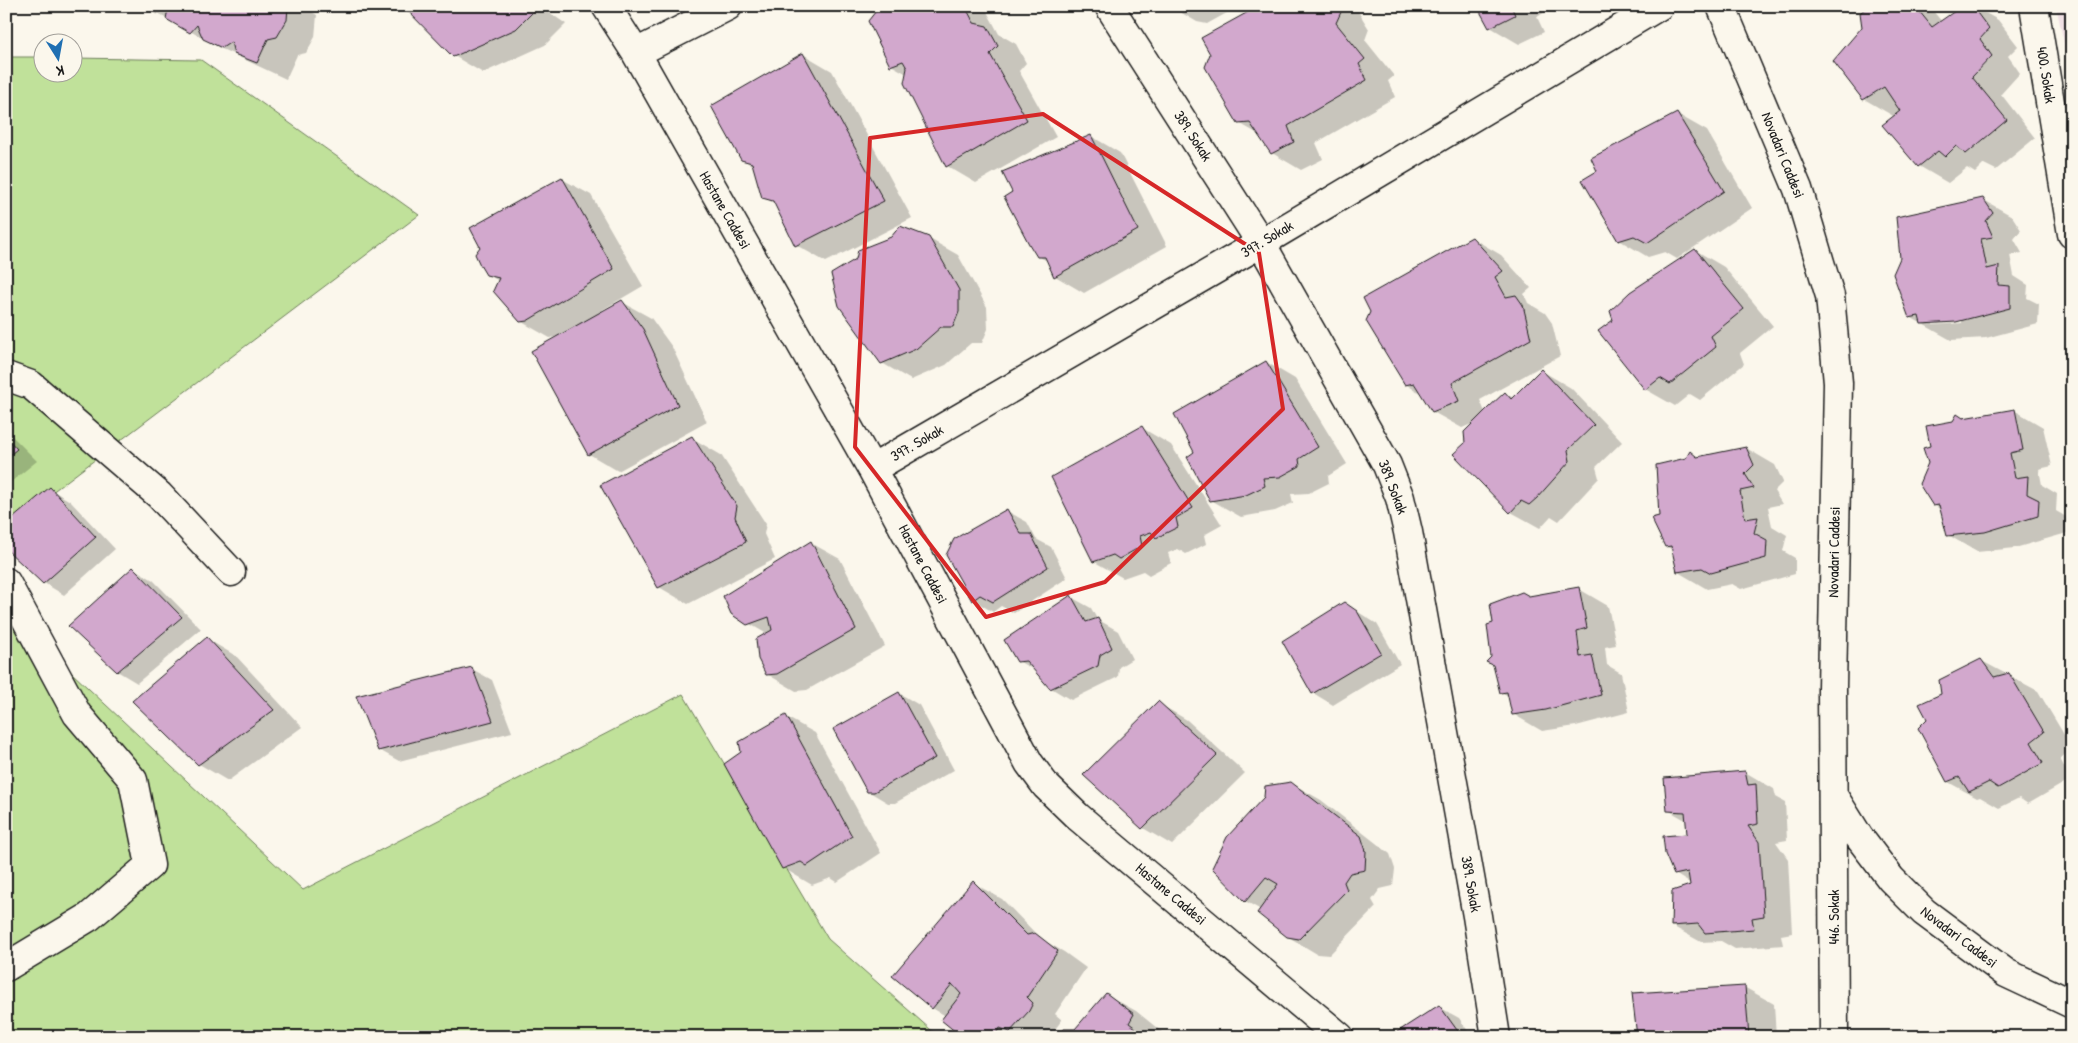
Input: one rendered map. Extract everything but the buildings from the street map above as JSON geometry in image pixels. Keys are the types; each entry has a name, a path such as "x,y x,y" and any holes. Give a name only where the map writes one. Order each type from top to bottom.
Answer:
{"street":[{"name":"Hastane Caddesi","path":"606,6 636,53 872,469 1029,763 1046,786 1078,816 1340,1037"},
{"path":"636,53 728,6"},
{"name":"389. Sokak","path":"1109,6 1261,243 1387,465 1400,498 1412,552 1477,916 1496,1037"},
{"name":"397. Sokak","path":"872,469 1261,243 1659,6"},
{"name":"Novadari Caddesi","path":"1721,6 1798,189 1830,296 1838,383 1832,658 1834,796 1859,837 1891,879 1924,912 2006,973 2072,1004"},
{"name":"400. Sokak","path":"2034,6 2072,234"},
{"path":"6,376 31,385 158,495 231,572"},
{"path":"6,582 78,714 133,780 150,865 89,917 6,967"},
{"name":"446. Sokak","path":"1834,796 1834,1037"}],"highlighted area":[{"path":"1043,114 1259,253 1283,409 1105,582 986,617 855,447 870,138"}],"shaded area":[{"path":"2056,6 2072,6 2072,79"}],"green space":[{"path":"6,57 32,57 32,82 82,82 82,58 201,60 419,215 6,527"},
{"path":"6,611 303,890 683,694 828,939 939,1037 6,1037"}]}
